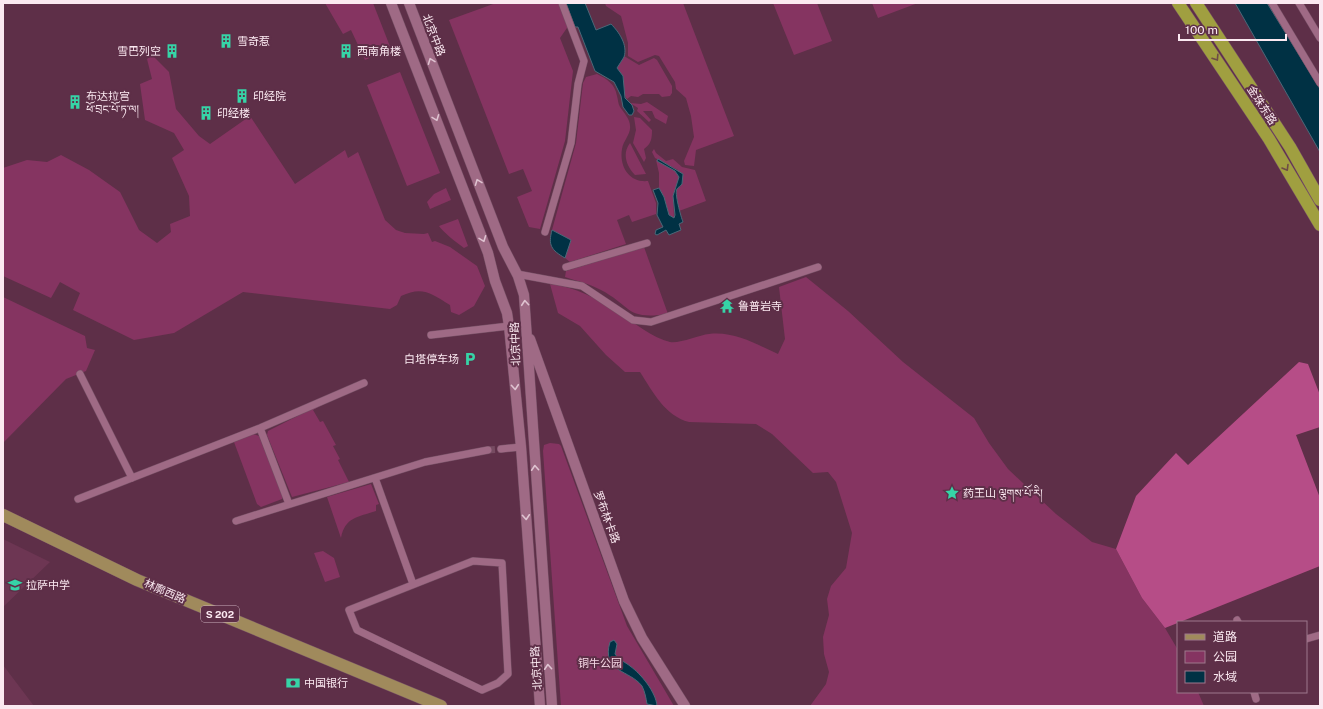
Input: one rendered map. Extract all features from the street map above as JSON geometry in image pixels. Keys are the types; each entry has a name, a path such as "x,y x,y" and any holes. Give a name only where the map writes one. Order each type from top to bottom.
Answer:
{"highway":[{"name":"金珠东路","path":"1178,3 1269,139 1320,225"},
{"name":"金珠东路","path":"1196,3 1285,141 1320,200"}],"main road":[{"name":"北京中路","path":"391,3 488,253 495,281 507,313 521,448 540,706"},
{"name":"北京中路","path":"409,3 503,246 517,274 524,295 534,468 552,706"},
{"name":"罗布林卡路","path":"527,327 535,355 624,601 642,638 685,706"},
{"name":"林廓西路","path":"3,515 137,580 441,706"}],"street":[{"path":"545,232 571,143 578,84 584,61 562,3"},
{"path":"1272,3 1320,83"},
{"path":"1299,3 1320,38"},
{"path":"566,267 647,243"},
{"path":"517,274 582,286 633,320 651,322 818,267"},
{"path":"431,334 509,326"},
{"path":"80,374 132,478"},
{"path":"78,499 260,428 364,383"},
{"path":"260,428 289,504"},
{"path":"501,449 521,448"},
{"path":"236,521 425,462 488,450"},
{"path":"375,478 413,584"},
{"path":"473,562 502,563 508,674 498,684 482,690 357,630 349,610 413,584 473,562"},
{"path":"1307,639 1320,635"}],"shaded area":[{"path":"1299,362 1308,364 1320,395 1320,427 1296,435 1320,498 1320,566 1182,621 1177,621 1177,623 1165,628 1142,598 1116,549 1136,496 1176,453 1188,465"},
{"name":"拉萨中学","path":"3,539 50,562 3,607"},
{"path":"3,665 34,706 3,706"}],"green space":[{"path":"325,3 373,3 391,49 365,60 351,30 343,34"},
{"path":"496,3 561,3 569,25 560,38 573,71 565,141 540,229 529,227 517,197 532,191 523,169 509,174 449,20"},
{"path":"605,3 683,3 734,136 696,150 694,166 685,165 684,161 694,137 691,116 686,98 676,89 675,82 659,56 655,55 638,62 628,56 628,43 621,16 606,6"},
{"path":"773,3 817,3 832,41 794,55"},
{"path":"872,3 918,3 878,18"},
{"path":"152,55 169,72 176,109 199,136 210,144 250,116 295,184 345,150 348,158 358,152 385,220 396,230 405,233 428,233 432,242 435,241 450,247 477,266 485,286 474,306 459,315 451,312 450,305 432,294 421,291 408,293 401,296 397,305 390,309 243,292 174,333 134,340 73,310 80,293 60,282 51,298 3,276 3,168 27,160 47,162 61,155 89,170 120,192 139,230 157,243 171,232 170,224 190,216 189,196 172,158 184,150 174,133 145,120 140,84 152,79 147,59"},
{"path":"624,56 639,65 654,58 657,60 672,86 672,93 670,96 662,97 659,94 643,94 638,97 631,96 627,99 624,94 623,76 617,68"},
{"path":"400,72 440,173 407,186 367,85"},
{"path":"597,74 612,85 616,92 619,106 630,123 630,129 622,149 622,161 627,172 631,176 641,181 648,181 656,203 656,214 632,222 629,215 617,220 626,244 570,262 565,258 570,240 552,230 576,143 583,83 586,77"},
{"path":"647,102 668,116 666,124 655,118 652,111 643,111 651,120 649,122 637,111 638,108 630,103 641,104"},
{"path":"634,117 640,118 652,130 651,141 644,149 646,158 644,162 633,143 636,130"},
{"path":"630,143 646,174 635,175 629,168 626,159 626,151"},
{"path":"654,149 656,153 666,161 673,159 682,167 695,170 706,201 679,211 676,192 677,188 681,186 678,170 655,158 652,152"},
{"path":"656,160 675,171 679,177 673,196 674,218 669,215 664,197 659,188 659,173"},
{"path":"446,188 451,200 430,209 427,202 434,194"},
{"path":"458,219 468,246 464,248 439,226"},
{"path":"644,247 668,314 636,314 601,290 588,284 565,277 566,271"},
{"path":"806,277 848,311 903,362 974,418 989,443 1008,469 1056,514 1092,542 1116,549 1142,598 1165,628 1177,648 1177,693 1198,693 1204,706 810,706 826,684 829,672 824,654 823,637 829,615 827,599 831,586 846,568 852,533 836,482 828,472 813,473 772,434 756,424 689,422 673,414 660,402 640,372 625,372 606,355 580,326 558,313 550,284 569,288 595,298 650,334 670,342 678,342 709,334 727,334 753,342 778,354 785,339 779,287"},
{"path":"3,297 85,336 87,348 95,350 86,371 66,379 3,443"},
{"path":"323,403 324,404 313,410 320,422 323,421 336,445 333,446 349,482 292,497 267,435 268,431"},
{"path":"253,434 259,436 283,497 282,499 261,507 257,504 234,442"},
{"name":"铜牛公园","path":"550,443 559,444 561,446 627,626 674,706 561,706 543,451 544,445"},
{"path":"371,484 379,504 376,505 376,511 353,519 349,522 343,531 341,538 327,497"},
{"path":"323,551 334,558 340,577 325,582 314,553"}],"water":[{"path":"566,3 585,3 596,30 611,24 620,35 624,43 625,52 624,57 617,68 623,76 625,98 632,105 634,111 632,115 629,115 623,107 621,96 614,82 595,71 578,27 575,27"},
{"path":"1235,3 1267,3 1320,89 1320,152"},
{"path":"658,159 683,174 682,184 677,188 676,195 683,222 679,224 681,230 669,235 666,230 657,235 655,234 656,230 663,227 657,215 658,203 653,190 659,188 664,197 669,215 674,218 673,196 679,177 675,171 657,161"},
{"path":"552,230 571,240 565,258 556,252 552,247 550,240"},
{"path":"614,640 617,644 615,654 643,678 654,695 657,706 647,704 642,686 613,665 608,652 610,642"}],"tunnel":[{"path":"488,450 501,449"}],"place":[{"name":"雪奇惹","path":"226,41"},
{"name":"雪巴列空","path":"172,51"},
{"name":"西南角楼","path":"346,51"},
{"name":"印经院","path":"242,96"},
{"name":"布达拉宫 ཕོ་བྲང་པོ་ཏ་ལ།","path":"75,102"},
{"name":"印经楼","path":"206,113"},
{"name":"鲁普岩寺","path":"727,306"},
{"name":"白塔停车场","path":"470,359"},
{"name":"药王山 ལྕགས་པོ་རི།","path":"952,493"},
{"name":"拉萨中学","path":"15,585"},
{"name":"中国银行","path":"293,683"}]}
